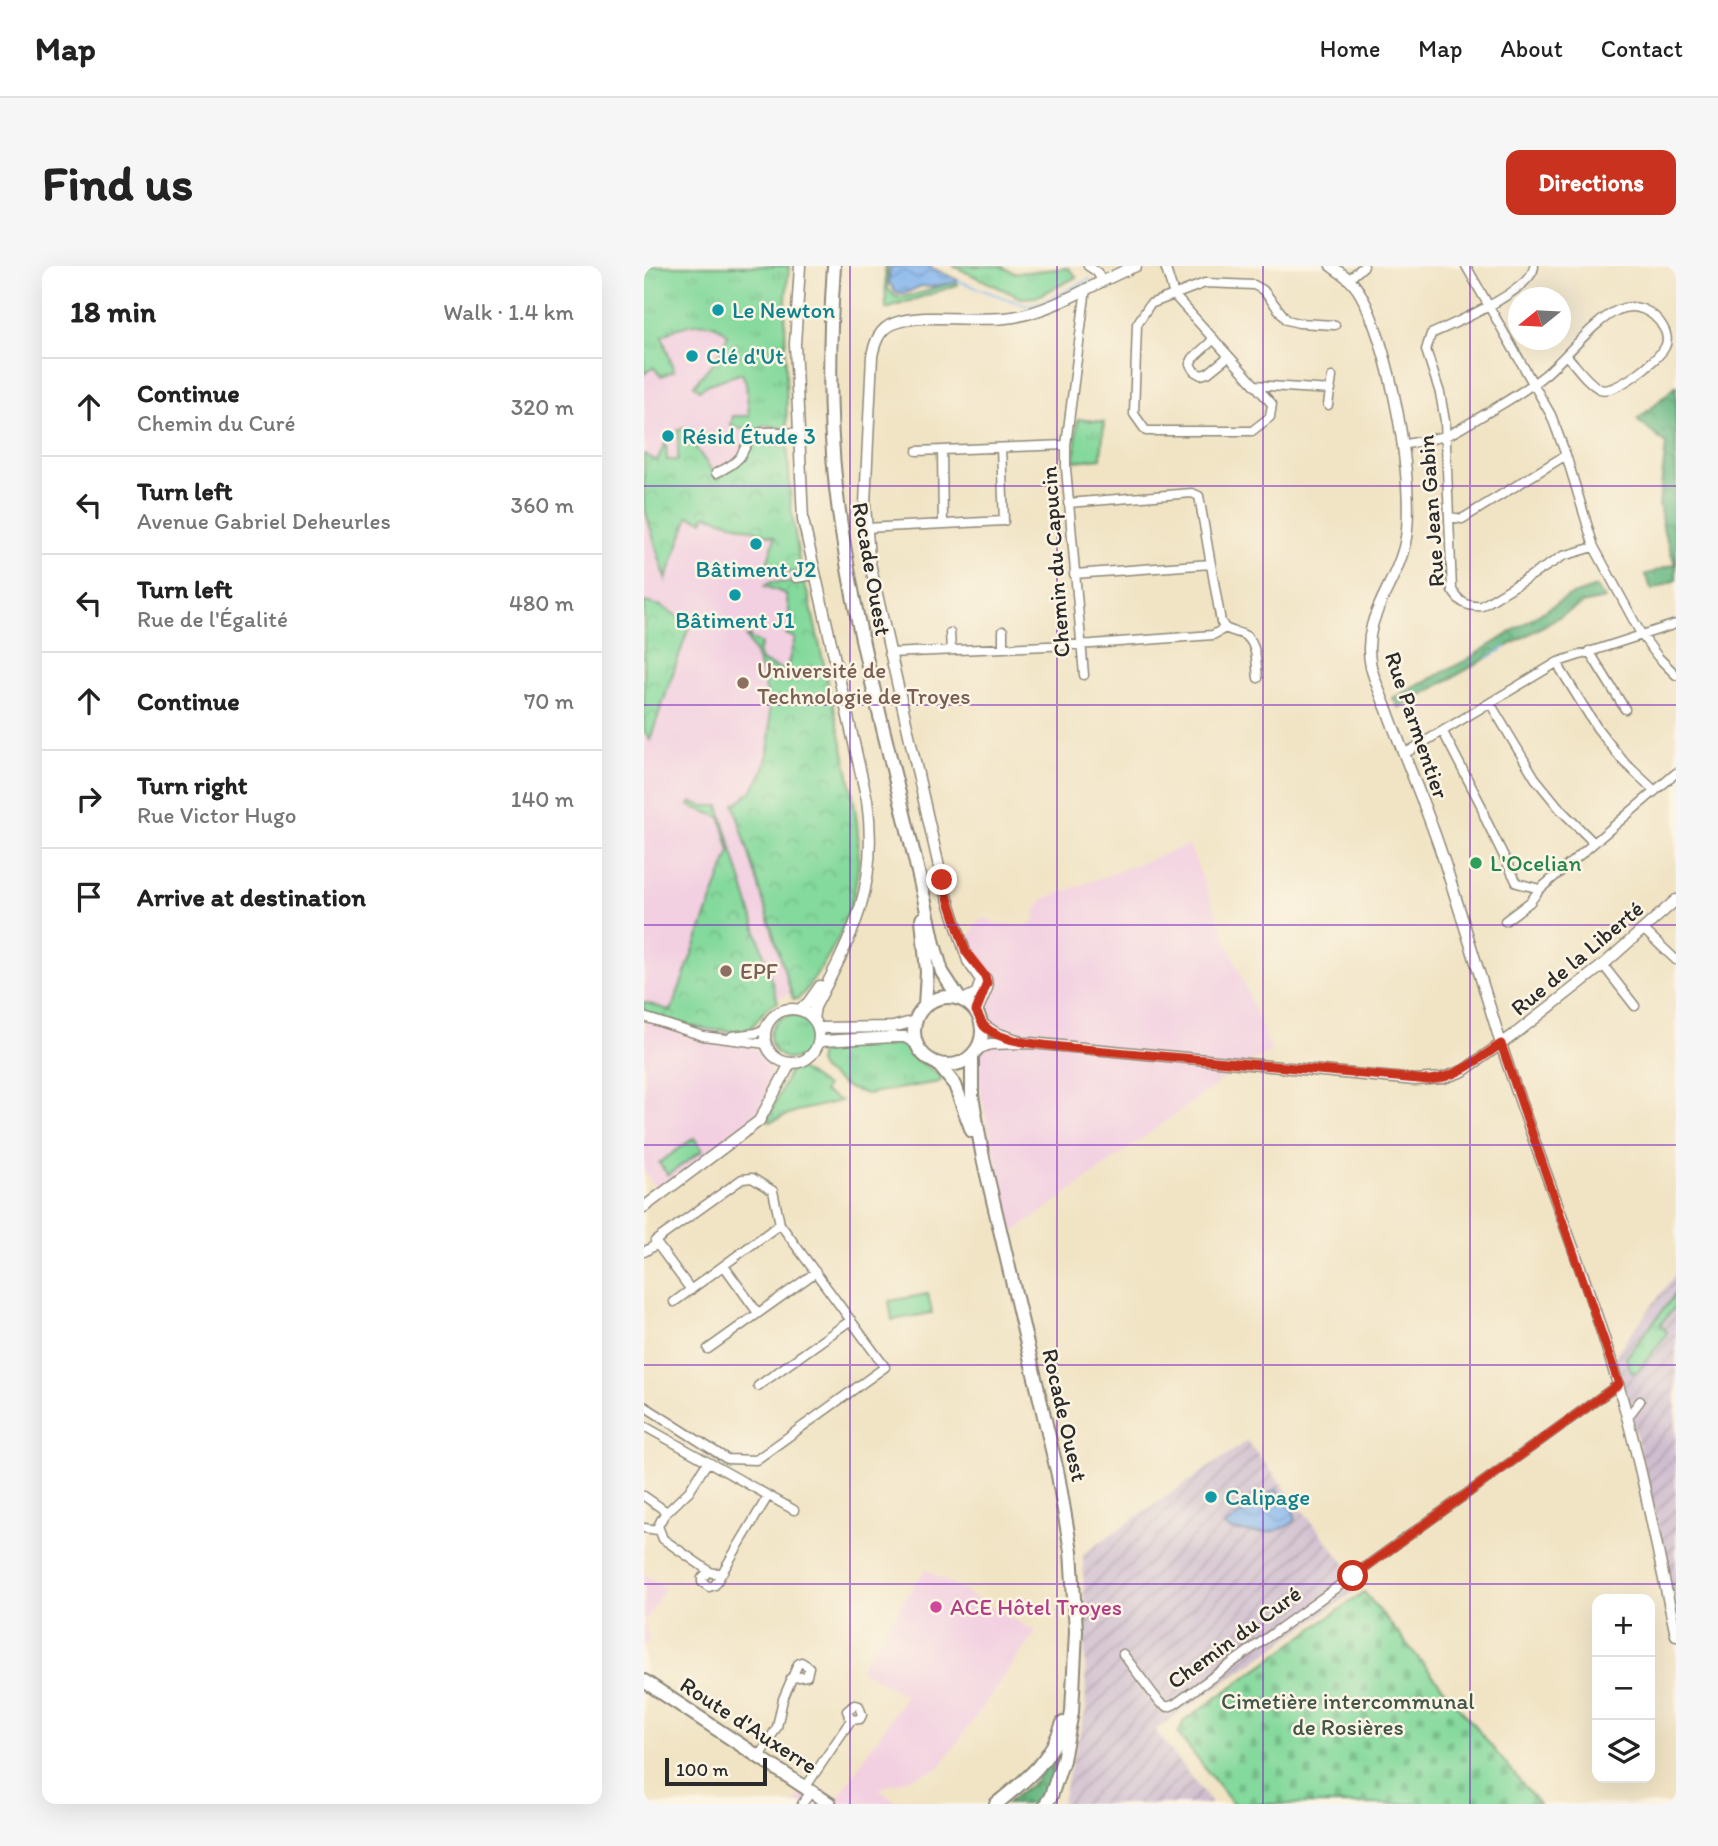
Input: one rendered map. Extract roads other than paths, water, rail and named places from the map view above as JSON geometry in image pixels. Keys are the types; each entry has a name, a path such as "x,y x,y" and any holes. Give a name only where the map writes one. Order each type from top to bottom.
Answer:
{"main road":[{"name":"Rocade Ouest","path":"834,266 830,324 831,401 836,488 843,537 859,621 943,972 961,999"},
{"name":"Rocade Ouest","path":"918,873 927,972 925,1006"},
{"path":"941,997 961,999 976,1011 982,1024 981,1041 975,1052 957,1064 938,1063 923,1054 917,1044 915,1021 925,1006 941,997"},
{"name":"Rocade Ouest","path":"975,1052 972,1096 983,1158 1058,1475 1068,1529 1076,1621 1072,1712 1063,1760 1046,1804"},
{"name":"Rocade Ouest","path":"938,1063 955,1086 983,1158"},
{"name":"Route d'Auxerre","path":"644,1681 830,1804"},
{"name":"Rocade Ouest","path":"996,1804 1026,1780 1050,1754 1062,1726 1073,1686"}],"street":[{"path":"800,266 795,344 803,520 871,825 870,860 861,910 815,1007 818,1044"},
{"path":"1088,266 1097,272 1102,281"},
{"path":"961,999 977,993 981,979 968,961 934,852 873,584 865,527 872,356 880,333 889,325 905,320 1018,316 1058,303 1136,266"},
{"path":"1164,266 1174,295 1272,404"},
{"name":"Rue Parmentier","path":"1331,266 1349,279 1370,313 1397,405 1402,446 1408,512 1406,542 1403,554 1378,604 1371,628 1371,667 1441,852 1501,1044 1619,1384 1675,1630"},
{"path":"1349,279 1364,266"},
{"path":"1466,266 1551,415 1594,547 1641,634 1676,676"},
{"path":"1490,307 1531,277 1534,266"},
{"path":"1274,387 1270,417 1252,431 1146,431 1135,414 1138,324 1150,304 1205,283 1254,285 1263,290 1287,320 1335,325"},
{"name":"Chemin du Capucin","path":"1084,675 1068,503 1066,445 1086,288"},
{"name":"Rue Jean Gabin","path":"1490,307 1431,334 1427,342 1426,350 1440,393 1446,436 1452,590 1458,600 1469,607 1482,606 1563,556 1594,547"},
{"path":"1402,446 1446,436 1533,383 1611,314 1628,307 1637,307 1652,313 1666,332 1665,346 1660,353 1618,387 1609,390 1601,389 1592,382 1566,355"},
{"path":"1214,340 1193,358 1190,364 1194,371 1201,375 1208,373 1229,356"},
{"path":"1328,405 1332,377"},
{"path":"1255,386 1331,390"},
{"path":"716,473 729,467 741,456 749,439 761,432 798,433"},
{"path":"917,451 1066,445"},
{"path":"865,527 1004,521 1002,448"},
{"path":"942,450 943,524"},
{"path":"1450,517 1462,519 1566,455"},
{"path":"1068,503 1201,494 1219,614 1225,628 1251,640 1255,650 1258,678"},
{"path":"1074,574 1211,564"},
{"path":"796,578 815,575"},
{"path":"1404,754 1558,662 1676,624"},
{"path":"889,653 1213,635 1225,628"},
{"path":"1003,631 1003,648"},
{"path":"950,633 951,650"},
{"path":"1589,651 1625,709"},
{"path":"1558,662 1597,728 1623,761 1655,791"},
{"path":"1490,704 1535,778 1561,810 1594,843"},
{"path":"1443,732 1517,883 1539,889"},
{"path":"1505,921 1676,773"},
{"name":"Rue de la Liberté","path":"1031,1044 1429,1080 1443,1078 1463,1071 1501,1044 1603,965 1676,900"},
{"path":"1643,929 1676,960"},
{"path":"966,952 985,976 987,983 976,1011"},
{"path":"842,954 808,1003 799,1010 782,1011 772,1018 766,1028 766,1044 776,1058 790,1064 807,1059 822,1041 905,1037 917,1044"},
{"path":"1603,965 1635,1006"},
{"path":"799,1010 816,1023 893,1027 915,1021"},
{"path":"644,1017 692,1033 766,1044"},
{"path":"982,1024 996,1033 1031,1044"},
{"path":"717,1038 756,1033 766,1028"},
{"path":"975,1052 990,1044 1031,1044"},
{"path":"770,1100 776,1073 776,1058"},
{"path":"644,1208 752,1128 765,1113 790,1064"},
{"path":"644,1406 727,1458 756,1460 885,1367 780,1224 773,1191 752,1178 742,1179 655,1241 691,1290"},
{"path":"674,1302 780,1224"},
{"path":"644,1252 657,1244"},
{"path":"724,1266 758,1313"},
{"path":"708,1349 816,1272"},
{"path":"758,1386 851,1320"},
{"name":"Chemin du Curé","path":"1123,1654 1160,1703 1168,1707 1175,1704 1619,1384"},
{"path":"1627,1418 1640,1401"},
{"path":"644,1426 794,1510"},
{"path":"707,1463 689,1491 667,1512 658,1526 658,1531 663,1539 709,1571 722,1573"},
{"path":"644,1496 667,1512"},
{"path":"709,1571 702,1578 702,1583 709,1587 715,1586 768,1496"},
{"path":"644,1528 658,1531"},
{"path":"758,1757 777,1727 791,1678"},
{"path":"802,1804 850,1720"}],"water":[{"path":"890,266 928,266 958,280 896,293 889,282"},
{"path":"1276,1489 1295,1514 1295,1521 1279,1530 1263,1533 1237,1531 1224,1526"}],"waterway":[{"path":"958,281 1027,306 1050,299 1090,279"},
{"path":"1488,658 1506,647"}],"place":[{"name":"Le Newton","path":"718,310"},
{"name":"Clé d'Ut","path":"692,356"},
{"name":"Résid Étude 3","path":"668,436"},
{"name":"Bâtiment J2","path":"756,544"},
{"name":"Bâtiment J1","path":"735,595"},
{"name":"Université de Technologie de Troyes","path":"743,683"},
{"name":"L'Ocelian","path":"1476,863"},
{"name":"EPF","path":"726,971"},
{"name":"Calipage","path":"1211,1497"},
{"name":"ACE Hôtel Troyes","path":"936,1607"}],"park label":[{"name":"Cimetière intercommunal de Rosières","path":"1348,1714"}]}
